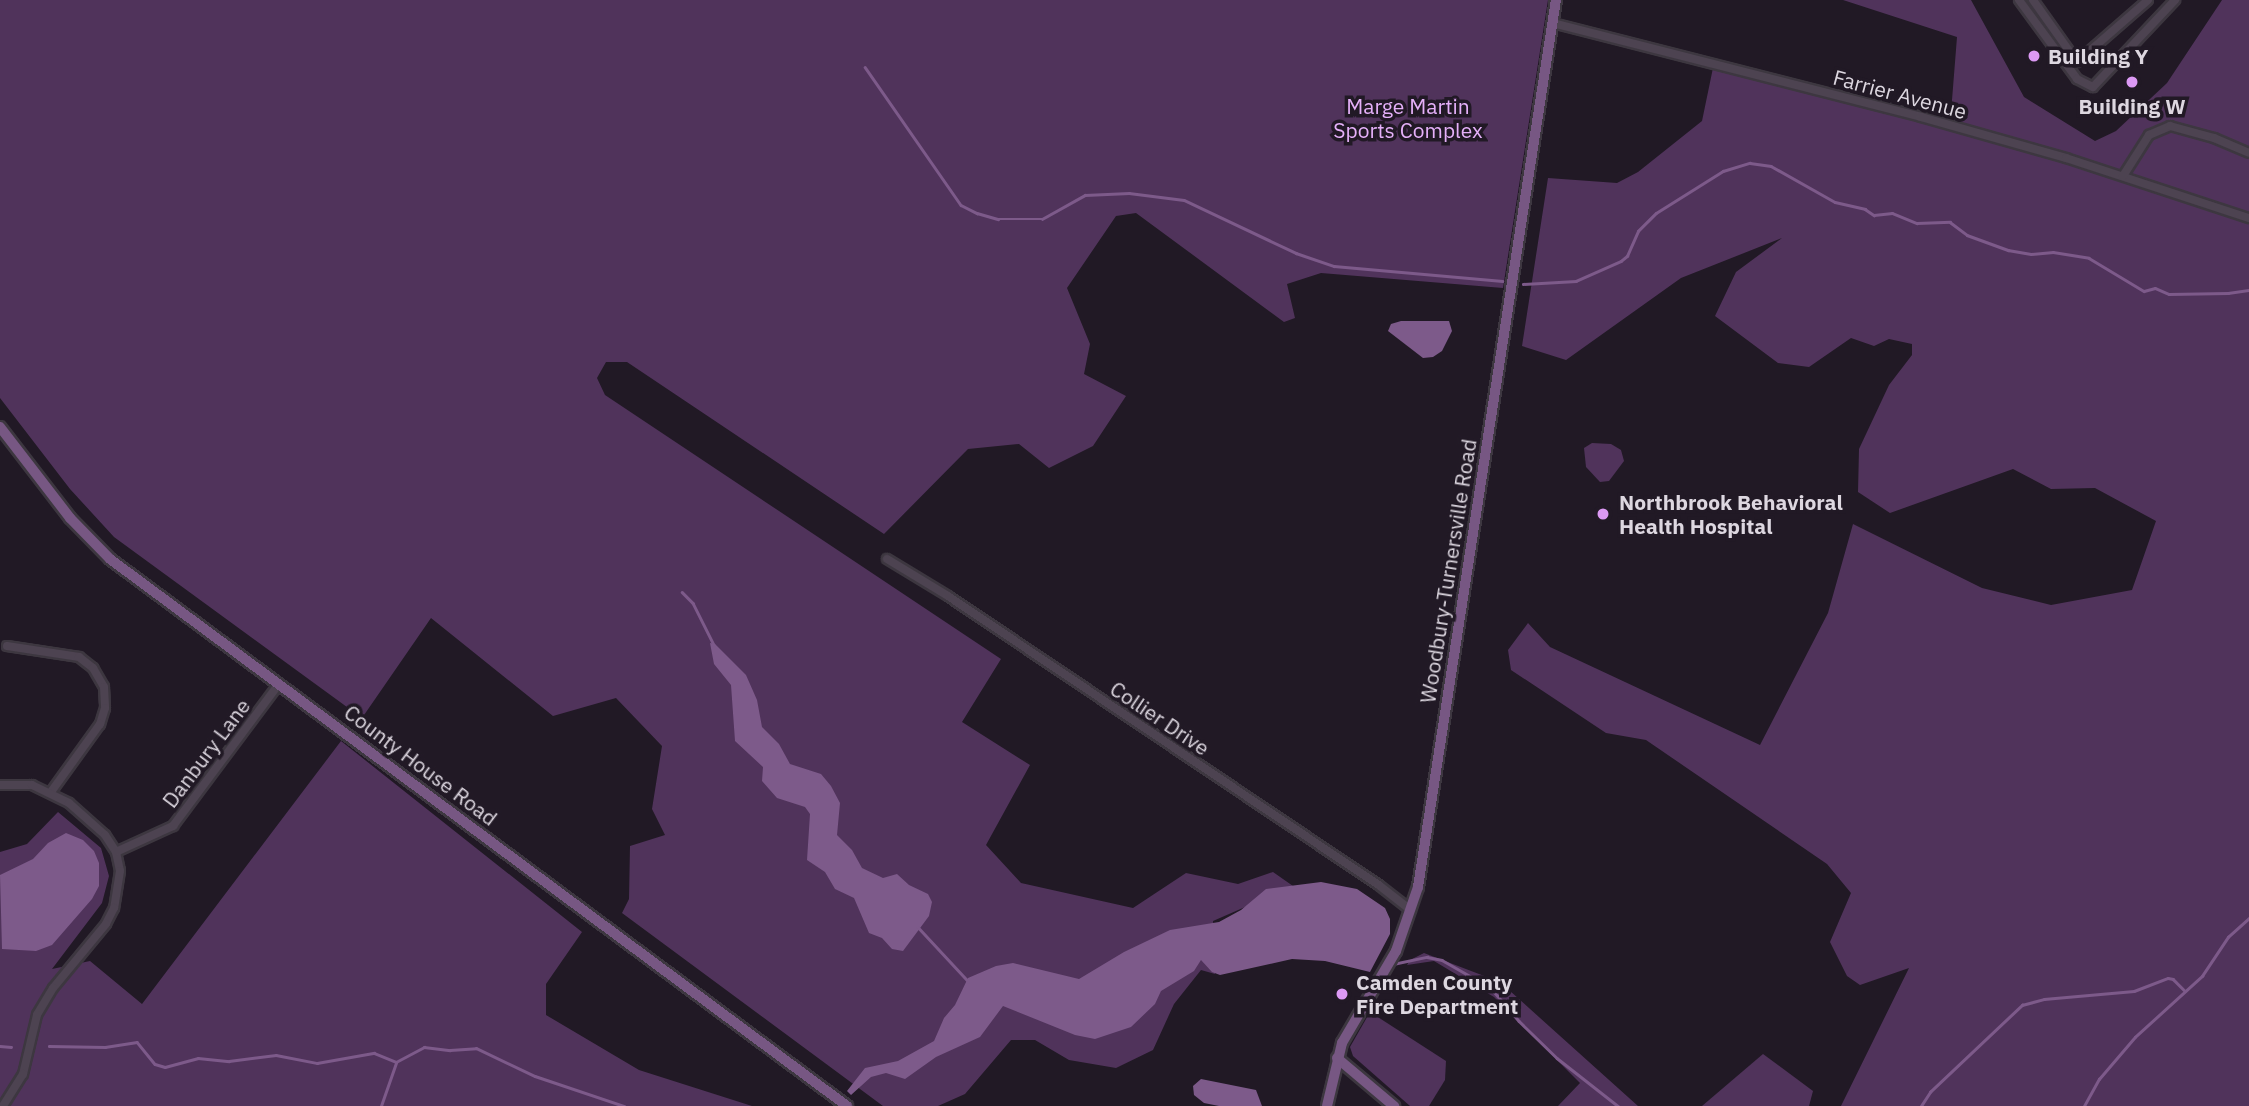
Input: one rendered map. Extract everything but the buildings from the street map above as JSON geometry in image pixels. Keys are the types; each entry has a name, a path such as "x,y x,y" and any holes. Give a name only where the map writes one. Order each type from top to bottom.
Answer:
{"street":[{"path":"1553,23 1556,0"},
{"path":"2019,0 2077,79 2093,87 2175,0"},
{"path":"2033,0 2077,62 2148,0"},
{"name":"Farrier Avenue","path":"1553,23 1921,117 2123,177 2249,218"},
{"name":"Woodbury-Turnersville Road","path":"1327,1106 1343,1041 1406,928 1426,845 1553,23"},
{"path":"2123,177 2148,135 2170,125 2214,138 2249,153"},
{"name":"County House Road","path":"0,427 70,519 100,550 846,1106"},
{"name":"Collier Drive","path":"887,559 948,596 1380,886 1411,910"},
{"path":"7,646 79,657 93,668 104,687 105,708 100,724 51,792"},
{"name":"Danbury Lane","path":"116,852 173,825 279,684"},
{"path":"0,785 32,785 51,792 89,819 116,852 120,871 114,908 106,924 53,988 37,1015 23,1074 3,1106"},
{"path":"1337,1058 1394,1106"}],"green space":[{"name":"Marge Martin Sports Complex","path":"0,0 1548,0 1503,288 1321,273 1287,284 1295,318 1284,322 1136,213 1116,216 1067,288 1090,344 1084,374 1126,396 1093,446 1049,468 1019,444 968,449 884,534 627,362 606,362 597,378 605,395 1001,659 962,722 1030,765 986,845 1021,883 1133,908 1186,873 1238,884 1273,872 1293,886 1213,921 1215,974 1201,970 1174,1004 1153,1050 1116,1068 1069,1060 1035,1040 1011,1040 965,1094 938,1106 883,1106 622,913 629,899 630,846 665,835 652,809 662,746 616,698 553,716 431,618 362,718 114,537 70,489 0,398"},
{"path":"1843,0 1971,0 2024,97 2095,141 2116,131 2167,83 2222,0 2249,0 2249,1106 1841,1106 1909,968 1860,985 1847,976 1830,942 1851,893 1827,864 1646,740 1606,733 1511,670 1508,650 1528,623 1550,647 1760,745 1828,613 1853,524 1982,588 2051,605 2132,590 2156,521 2095,488 2051,489 2013,469 1890,513 1858,492 1859,449 1889,385 1912,355 1912,344 1889,339 1874,346 1851,338 1809,367 1778,363 1715,316 1736,272 1782,238 1681,278 1566,360 1522,346 1548,178 1617,183 1638,172 1702,121 1714,63 1950,125 1957,37"},
{"path":"1592,443 1611,444 1621,450 1624,461 1609,481 1600,482 1586,467 1584,448"},
{"path":"341,741 582,932 546,984 546,1015 639,1070 752,1106 0,1106 0,852 27,844 58,812 101,848 109,876 102,903 52,969 90,961 142,1004"},
{"path":"1424,953 1500,982 1638,1106 1558,1106 1580,1083 1494,997 1434,961 1407,965 1410,960"},
{"path":"1370,1012 1446,1061 1445,1080 1429,1106 1410,1106 1353,1056 1350,1047"},
{"path":"1763,1054 1813,1091 1809,1106 1702,1106"}],"shaded area":[{"path":"1401,321 1449,321 1452,331 1442,351 1433,357 1423,358 1388,331 1391,324"},
{"path":"710,643 715,644 746,675 757,700 762,727 779,744 790,764 821,774 831,786 840,803 837,835 852,850 862,868 883,878 897,874 909,885 928,894 932,902 929,916 903,951 892,949 882,938 869,933 854,898 835,889 825,872 807,860 810,814 805,807 777,798 762,781 763,767 735,741 731,685 714,664"},
{"path":"66,833 83,840 94,851 99,863 99,886 92,899 52,945 36,951 2,949 0,875 33,859 48,843"},
{"path":"1321,882 1357,889 1385,908 1390,919 1390,934 1370,972 1325,961 1292,959 1220,975 1212,972 1201,960 1194,971 1161,991 1155,1004 1131,1027 1095,1039 1075,1035 1003,1006 980,1037 936,1057 905,1079 886,1073 871,1077 851,1095 847,1091 865,1068 898,1061 934,1041 944,1018 955,1005 968,978 996,966 1013,963 1079,979 1124,952 1170,930 1219,922 1241,910 1266,889"},
{"path":"1201,1079 1256,1090 1262,1106 1219,1106 1204,1103 1194,1095 1193,1086"}],"waterway":[{"path":"865,67 961,205 977,213 998,219 1042,219 1085,195 1129,193 1184,200 1296,253 1334,266 1502,281"},
{"path":"1523,284 1576,281 1621,261 1627,256 1638,231 1656,213 1723,171 1750,163 1771,166 1835,202 1865,209 1874,215 1892,213 1917,223 1950,222 1967,235 2008,250 2031,254 2053,252 2089,258 2144,291 2155,288 2169,294 2249,290"},
{"path":"682,592 693,603 714,645"},
{"path":"2084,1106 2099,1079 2135,1037 2202,976 2228,937 2249,918"},
{"path":"918,927 968,981"},
{"path":"1393,964 1427,957 1442,960 1491,988 1519,1021 1557,1058 1618,1106"},
{"path":"1921,1106 1930,1092 2022,1005 2044,999 2134,991 2168,978 2173,979 2185,991"},
{"path":"49,1046 105,1047 137,1042 155,1064 165,1067 198,1058 229,1061 276,1055 317,1063 374,1053 396,1062 424,1047 450,1050 476,1048 535,1076 624,1106"},
{"path":"0,1046 11,1047"},
{"path":"381,1106 396,1063"}],"place":[{"name":"Building Y","path":"2034,56"},
{"name":"Building W","path":"2132,82"},
{"name":"Northbrook Behavioral Health Hospital","path":"1603,514"},
{"name":"Camden County Fire Department","path":"1342,994"}]}
